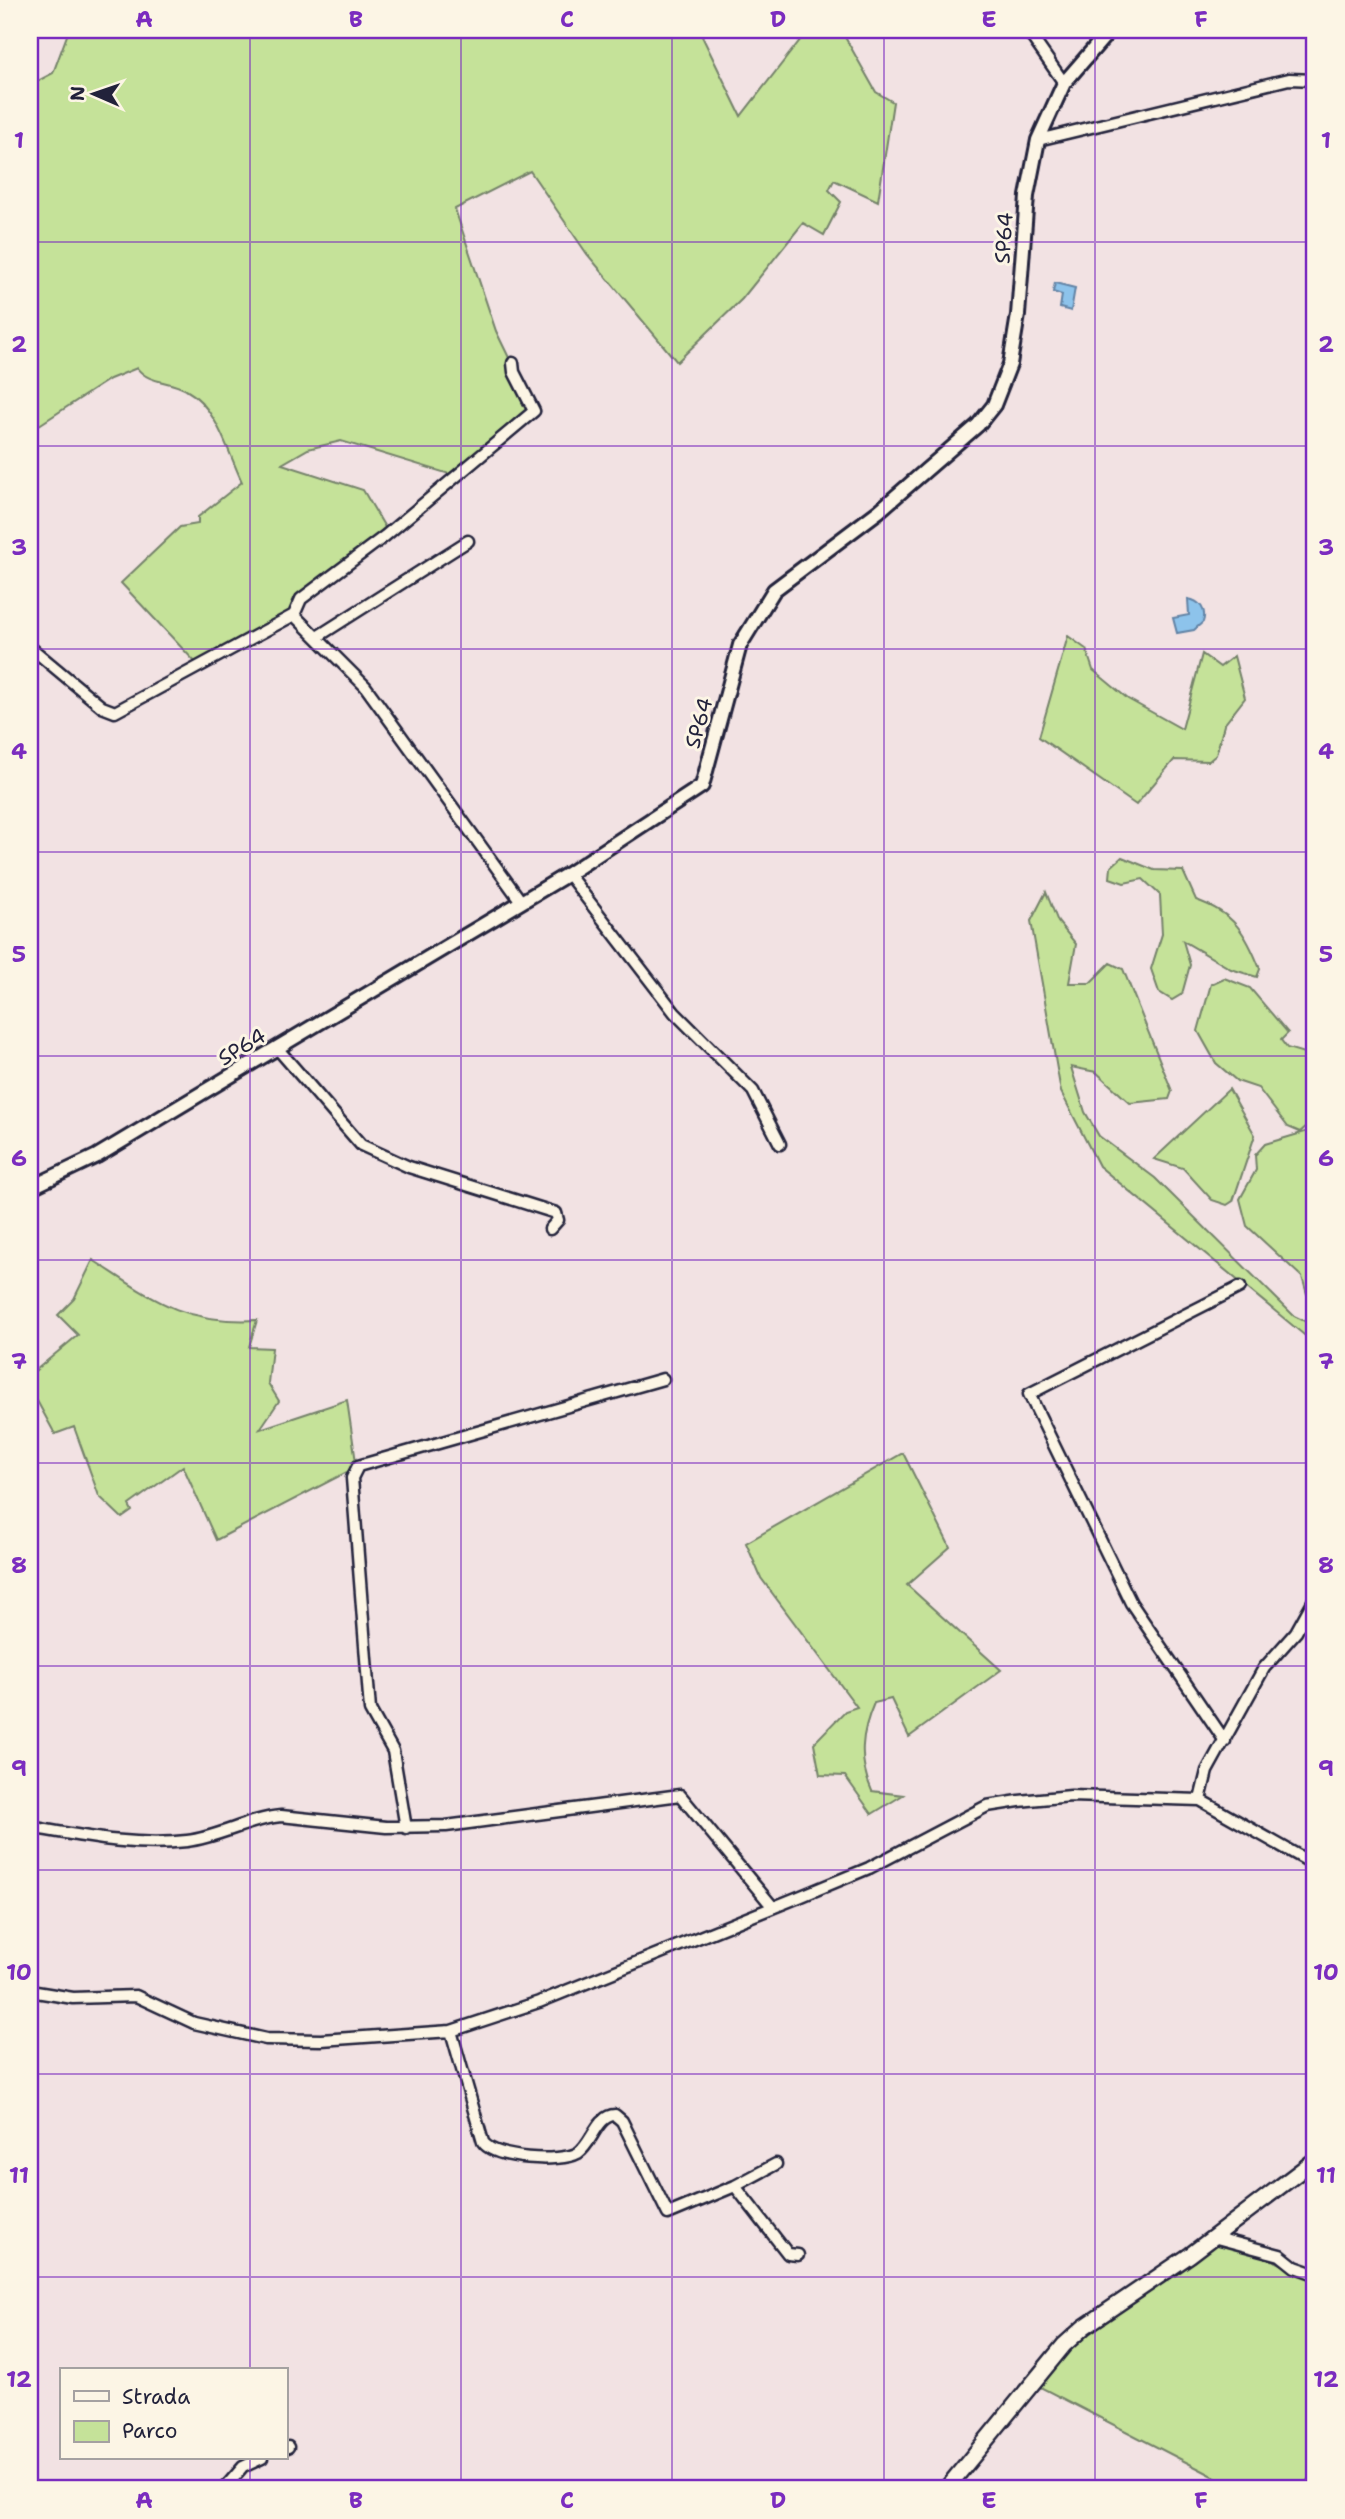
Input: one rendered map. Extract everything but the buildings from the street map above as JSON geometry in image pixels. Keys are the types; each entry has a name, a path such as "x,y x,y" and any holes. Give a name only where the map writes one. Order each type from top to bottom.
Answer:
{"main road":[{"path":"946,2489 1064,2345 1084,2327 1213,2237 1315,2160"}],"street":[{"path":"1027,30 1064,83"},
{"name":"SP64","path":"30,1188 97,1156 520,900 568,874 702,786 740,645 774,590 879,512 978,425 994,405 1010,364 1018,315 1028,185 1038,140 1064,83 1110,30"},
{"path":"1038,140 1289,79 1315,80"},
{"path":"30,647 102,707 116,712 294,615 301,599 385,536 534,411 514,372 513,363"},
{"path":"317,637 468,541"},
{"path":"294,615 365,686 520,900"},
{"path":"568,874 675,1013 753,1091 780,1144"},
{"path":"277,1048 361,1145 409,1167 556,1213 558,1220 550,1230"},
{"path":"1225,1741 1131,1603 1029,1394 1240,1287"},
{"path":"406,1828 393,1751 370,1710 352,1478 354,1469 454,1437 663,1379"},
{"path":"1200,1800 1203,1779 1267,1663 1296,1632 1315,1598"},
{"path":"30,1827 135,1843 207,1838 265,1818 281,1816 406,1828 478,1823 680,1795 772,1906"},
{"path":"30,1991 73,1998 136,1996 194,2023 266,2039 334,2039 451,2031 549,1999 869,1868 987,1806 1071,1796 1200,1800 1315,1864"},
{"path":"451,2031 483,2141 491,2151 565,2158 584,2148 604,2119 615,2115 622,2121 668,2214 735,2186 776,2164"},
{"path":"735,2186 788,2254 798,2255"},
{"path":"1213,2237 1280,2255 1295,2267 1315,2274"},
{"path":"224,2489 243,2467 258,2460"},
{"path":"197,2489 205,2489"}],"green space":[{"path":"69,30 699,30 741,116 808,30 841,30 876,92 893,102 878,201 834,180 829,190 841,202 824,235 803,223 742,299 677,362 587,254 530,171 455,209 496,331 529,399 529,416 459,477 341,441 308,449 282,464 363,490 386,529 309,590 290,613 196,663 121,583 180,527 198,524 198,517 242,482 213,418 196,397 186,390 147,377 137,368 110,379 30,431 30,85 53,73"},
{"path":"1068,636 1086,649 1093,670 1128,699 1182,729 1202,654 1220,667 1234,656 1245,698 1224,725 1216,755 1209,761 1174,760 1136,805 1039,737"},
{"path":"1122,857 1154,870 1183,871 1196,900 1220,911 1244,935 1260,969 1257,977 1231,969 1183,941 1190,965 1182,994 1172,1000 1159,992 1151,969 1162,934 1160,895 1143,879 1124,883 1110,878 1111,867"},
{"path":"1046,892 1058,922 1076,944 1069,983 1090,983 1110,963 1123,969 1172,1091 1169,1099 1130,1103 1096,1072 1071,1067 1085,1112 1099,1136 1155,1178 1294,1316 1315,1326 1315,1344 1099,1166 1061,1092 1031,921"},
{"path":"1224,978 1250,988 1288,1033 1281,1040 1287,1048 1311,1055 1315,1061 1315,1119 1300,1132 1288,1127 1258,1088 1237,1081 1216,1063 1198,1031 1211,984"},
{"path":"1229,1089 1255,1135 1233,1201 1227,1205 1212,1200 1183,1168 1154,1159"},
{"path":"1315,1129 1315,1300 1307,1294 1302,1277 1247,1226 1240,1199 1256,1170 1255,1155 1265,1144"},
{"path":"93,1260 151,1297 188,1313 208,1318 257,1320 249,1347 272,1348 268,1383 279,1401 260,1429 347,1400 356,1462 351,1470 216,1540 183,1466 129,1505 132,1511 122,1518 99,1496 74,1427 55,1434 30,1388 30,1375 78,1335 58,1315 74,1299"},
{"path":"903,1453 950,1547 907,1585 1001,1670 909,1737 891,1699 874,1703 866,1725 863,1747 868,1780 872,1791 903,1795 872,1814 845,1776 820,1775 814,1743 845,1711 857,1707 761,1578 746,1543"},
{"path":"1218,2243 1255,2252 1315,2280 1315,2471 1302,2489 1210,2489 1217,2478 1040,2387 1077,2340"}],"water":[{"path":"1055,283 1075,288 1071,311 1060,308 1062,295 1053,292"},
{"path":"1188,599 1202,607 1203,622 1194,630 1177,633 1173,618 1189,615"}]}
